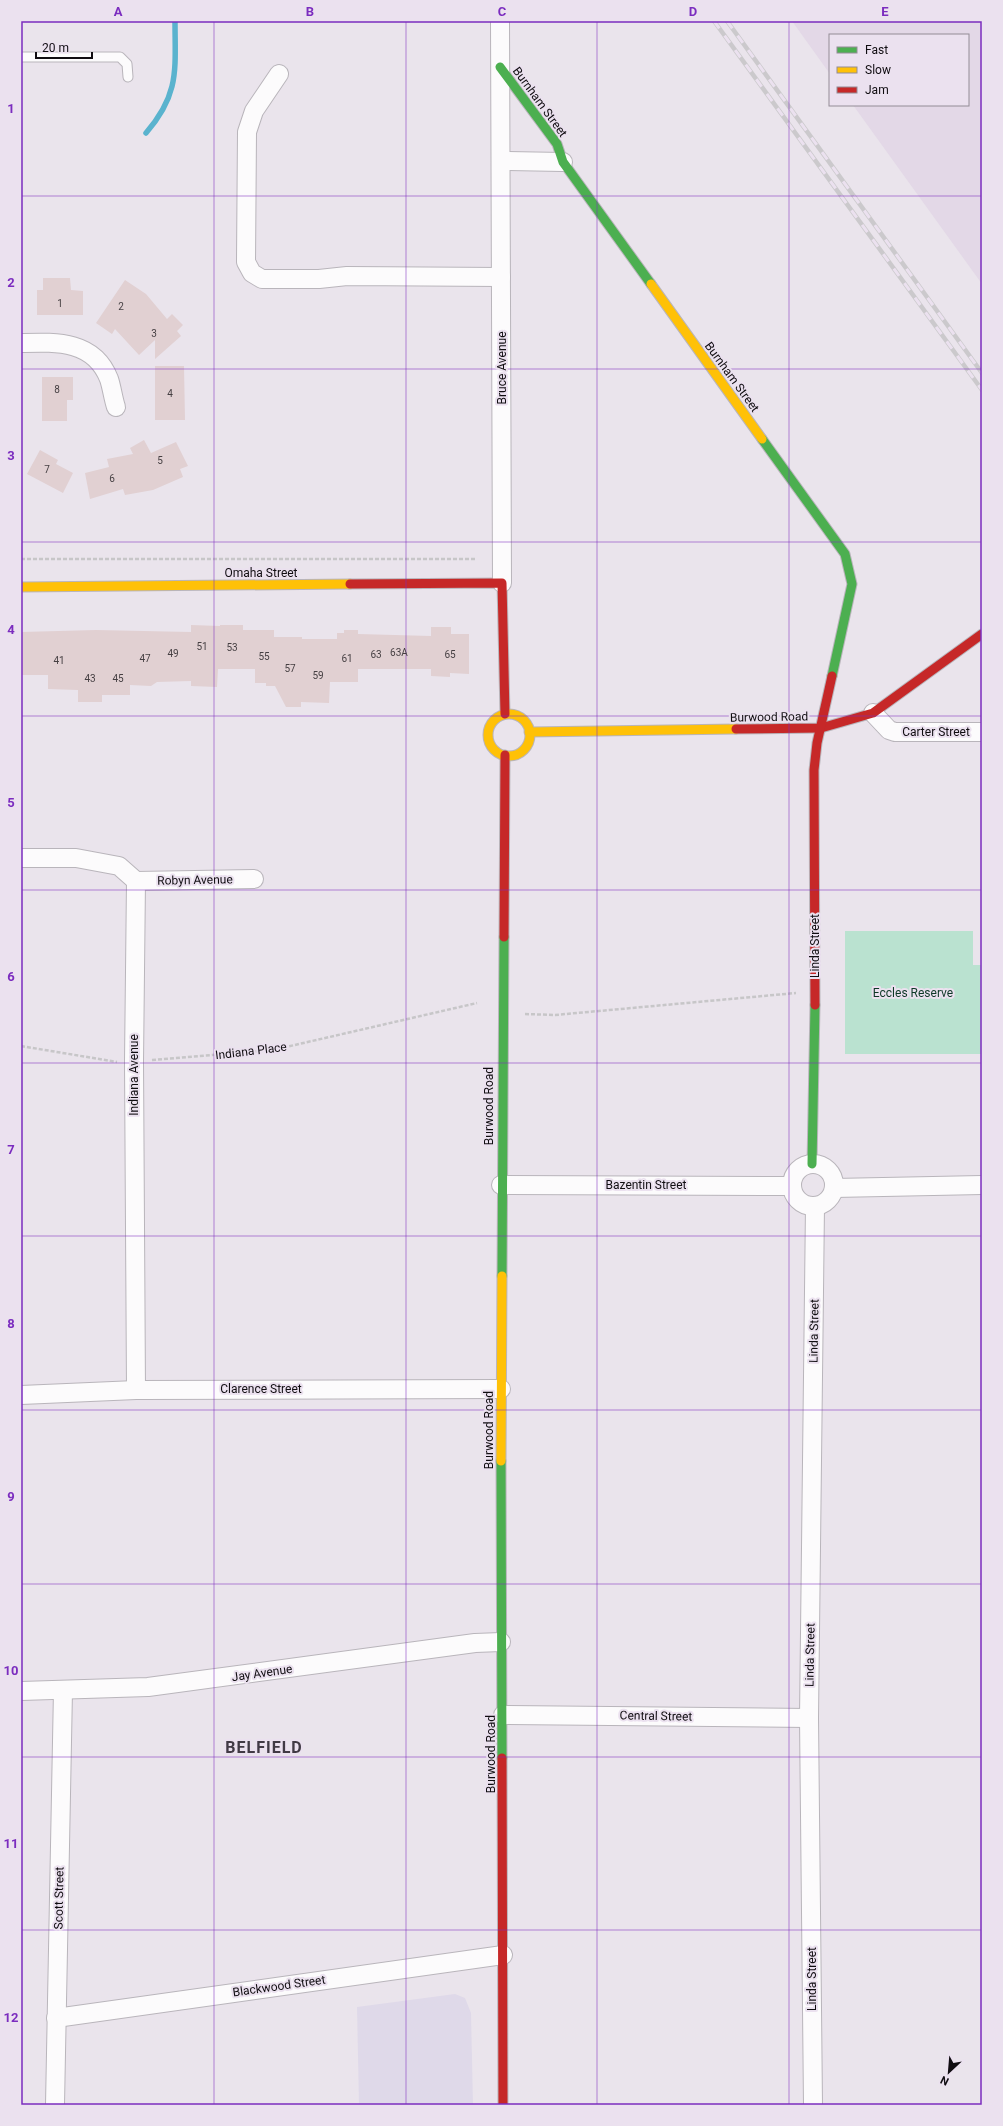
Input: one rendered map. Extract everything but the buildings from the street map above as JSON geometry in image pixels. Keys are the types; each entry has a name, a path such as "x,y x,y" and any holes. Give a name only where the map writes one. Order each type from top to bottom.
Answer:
{"street":[{"name":"Bruce Avenue","path":"500,21 502,161 502,583 505,714"},
{"name":"Burnham Street","path":"500,68 557,144 563,162 845,554 852,584 821,728"},
{"path":"279,74 254,111 247,132 246,262 252,273 262,279 319,279 347,276 501,277"},
{"path":"502,161 563,162"},
{"path":"21,343 63,343 88,352 104,369 109,380 116,407"},
{"name":"Omaha Street","path":"21,587 502,583"},
{"name":"Burwood Road","path":"529,732 821,728 873,713 982,634"},
{"name":"Carter Street","path":"873,713 889,730 895,732 982,732"},
{"path":"505,714 516,715 522,718 529,728 528,744 518,754 504,755 493,748 488,735 491,724 496,718 505,714"},
{"name":"Linda Street","path":"812,1164 815,992 814,770 817,744 821,728"},
{"name":"Burwood Road","path":"503,2105 503,1715 501,1642 500,1389 503,1260 501,1185 504,755"},
{"path":"21,858 76,858 119,866 136,881"},
{"name":"Robyn Avenue","path":"136,881 254,879"},
{"name":"Indiana Avenue","path":"136,881 134,1062 136,1390"},
{"path":"812,1164 819,1165 829,1172 834,1188 828,1200 815,1206 802,1203 793,1192 792,1186 793,1178 800,1168 812,1164"},
{"name":"Bazentin Street","path":"501,1185 792,1186"},
{"path":"834,1188 982,1186"},
{"name":"Linda Street","path":"813,2105 810,1718 815,1206"},
{"name":"Clarence Street","path":"21,1395 136,1390 500,1389"},
{"name":"Jay Avenue","path":"21,1691 148,1687 476,1643 501,1642"},
{"name":"Scott Street","path":"55,2105 63,1690"},
{"name":"Central Street","path":"503,1715 810,1718"},
{"name":"Blackwood Street","path":"56,2018 503,1954"}],"lane":[{"path":"21,57 120,57 127,64 128,77"}],"path":[{"path":"21,560 477,559"},
{"path":"525,1014 555,1014 815,992"},
{"name":"Indiana Place","path":"21,1046 112,1063 274,1050 477,1002"}],"shaded area":[{"path":"792,21 982,21 982,284 854,106 969,106 969,34 829,34 829,73"},
{"path":"455,1994 465,1998 471,2013 473,2105 359,2105 357,2007"}],"green space":[{"name":"Eccles Reserve","path":"845,931 973,931 973,965 982,965 982,1054 845,1054"}],"waterway":[{"path":"146,133 165,106 170,93 175,67 175,21"}],"railway":[{"path":"714,21 982,390"},
{"path":"727,21 982,373"}],"traffic: fast":[{"path":"500,67 557,144 563,162 651,284"},
{"path":"762,439 845,554 852,584 832,676"},
{"path":"502,1276 504,937"},
{"path":"812,1164 815,1005"},
{"path":"501,1461 502,1758"}],"traffic: slow":[{"path":"651,284 762,439"},
{"path":"21,587 350,584"},
{"path":"509,714 524,720 530,735 524,750 509,756 494,750 488,735 494,720 509,714"},
{"path":"529,732 736,729"},
{"path":"501,1461 502,1276"}],"traffic: jam":[{"path":"350,584 502,583 505,714"},
{"path":"736,729 821,728 873,713 982,634"},
{"path":"815,1005 814,770 817,743 832,676"},
{"path":"504,937 505,755"},
{"path":"502,1758 503,2105"}],"district":[{"name":"BELFIELD","path":"264,1747"}]}
